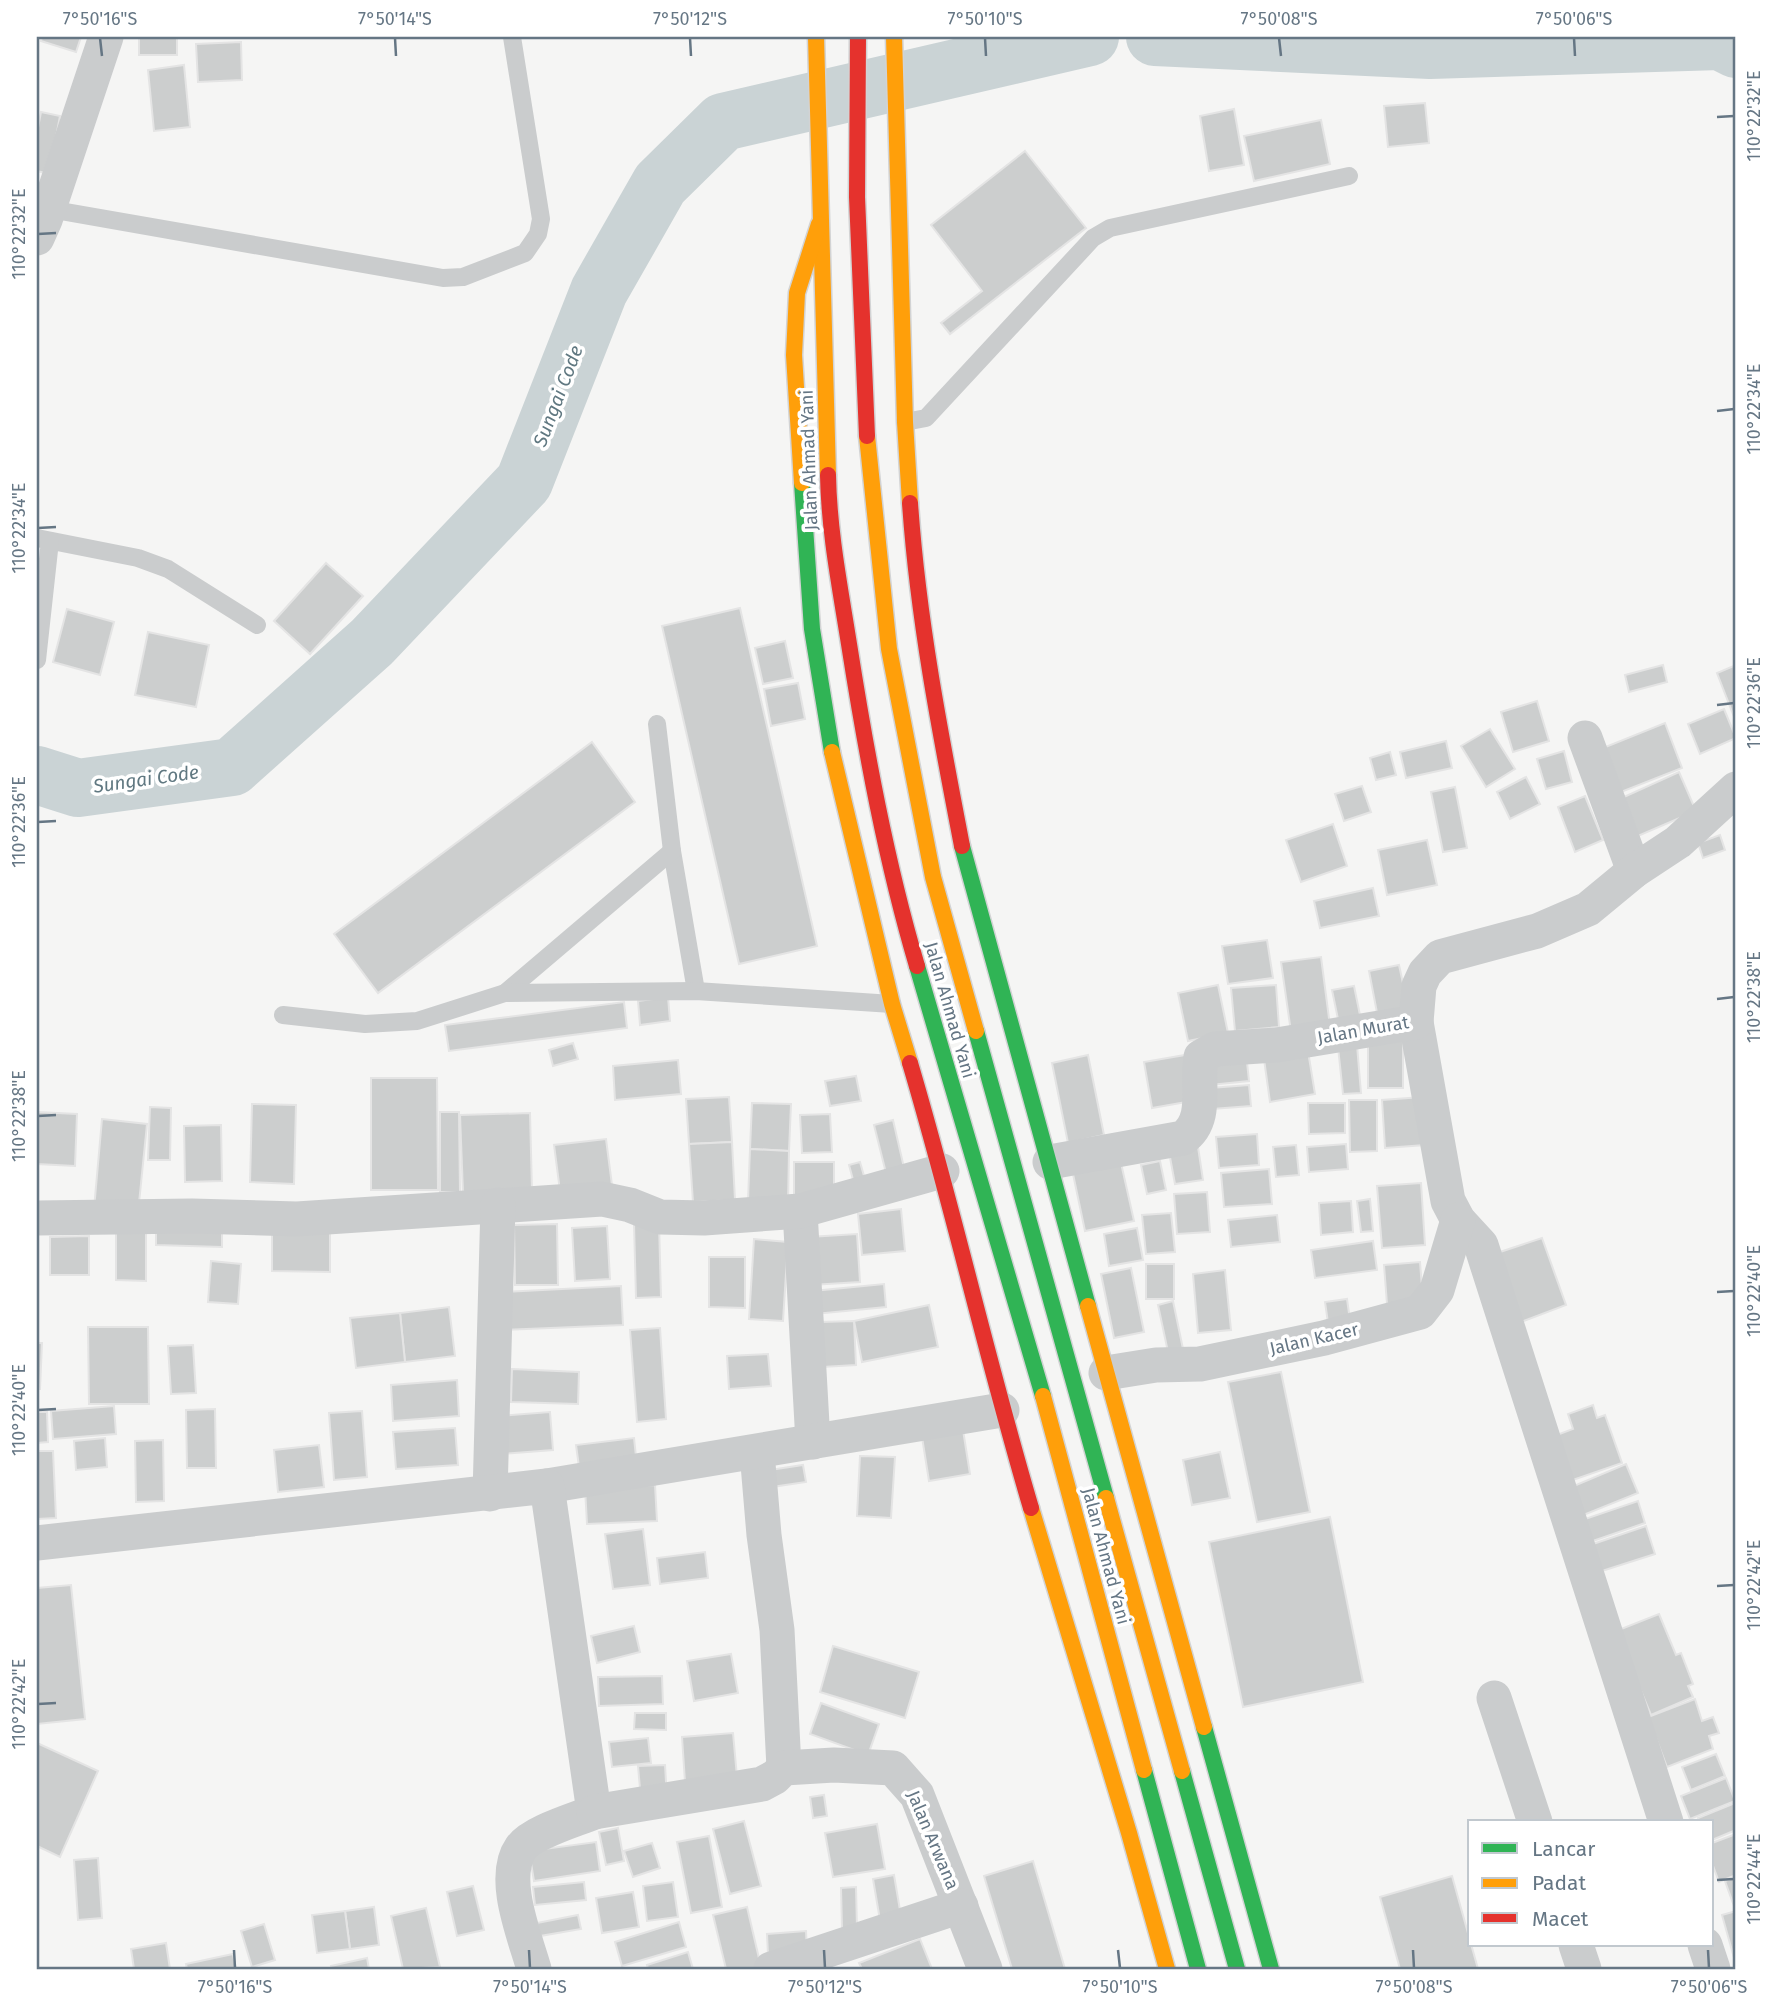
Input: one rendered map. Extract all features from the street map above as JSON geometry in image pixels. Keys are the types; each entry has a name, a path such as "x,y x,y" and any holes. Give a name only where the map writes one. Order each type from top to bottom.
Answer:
{"main road":[{"name":"Jalan Ahmad Yani","path":"816,37 829,518 862,727 902,914 1055,1377 1237,1969"},
{"name":"Jalan Ahmad Yani","path":"858,37 857,197 868,450 890,649 933,877 1055,1377 1158,1824 1198,1969"},
{"path":"894,37 905,422 915,571 934,700 964,854 1271,1969"},
{"path":"821,216 797,293 794,355 812,629 836,774 891,1004 942,1171 1002,1410 1167,1969"},
{"path":"1129,1833 1158,1824"}],"street":[{"path":"43,224 106,37"},
{"path":"1586,738 1634,871"},
{"name":"Jalan Murat","path":"1050,1163 1183,1138 1192,1132 1199,1118 1201,1057 1214,1049 1278,1045 1416,1021 1419,986 1425,973 1440,957 1537,931 1588,909 1634,871 1678,842 1735,795"},
{"path":"1416,1021 1448,1201 1458,1220 1481,1245 1665,1820"},
{"path":"37,1218 192,1216 298,1219 602,1199 630,1205 660,1217 685,1218 800,1211 942,1171"},
{"path":"490,1494 498,1205"},
{"path":"800,1211 813,1442"},
{"name":"Jalan Kacer","path":"1106,1373 1156,1365 1200,1364 1324,1338 1420,1312 1437,1290 1458,1220"},
{"path":"37,1543 490,1494 1002,1410"},
{"path":"757,1452 764,1535 777,1630 784,1768"},
{"path":"547,1486 594,1812"},
{"path":"1494,1698 1534,1820"},
{"name":"Jalan Arwana","path":"524,1967 512,1875 521,1848 537,1835 594,1812 762,1784 784,1768 834,1765 893,1768 917,1795 985,1969"},
{"path":"771,1969 961,1906"},
{"path":"1576,1946 1584,1969"},
{"path":"1705,1946 1713,1969"}],"lane":[{"path":"43,224 293,250 427,276 463,276 498,265 525,253 538,234 541,219 512,37"},
{"path":"905,422 926,418 1093,238 1110,228 1349,176"},
{"path":"37,660 43,539 138,558 168,569 257,625"},
{"path":"657,724 672,851 696,991"},
{"path":"505,993 672,851"},
{"path":"283,1015 365,1024 417,1021 505,993 696,991 891,1004"}],"building":[{"path":"42,37 81,37 76,52 41,41"},
{"path":"139,37 177,37 177,55 139,55"},
{"path":"241,42 242,80 198,82 196,44"},
{"path":"184,65 190,127 154,131 148,70"},
{"path":"1425,103 1429,143 1388,147 1384,106"},
{"path":"1234,109 1244,165 1209,171 1200,116"},
{"path":"41,112 60,116 49,174 37,171 37,133"},
{"path":"1321,120 1330,164 1254,181 1244,136"},
{"path":"1025,151 1086,228 950,334 941,323 982,291 931,225"},
{"path":"326,563 363,596 310,654 274,621"},
{"path":"740,608 817,946 739,964 662,626"},
{"path":"67,609 114,622 100,675 53,662"},
{"path":"148,632 209,645 196,707 135,695"},
{"path":"785,641 793,678 763,684 755,648"},
{"path":"1663,665 1667,682 1629,692 1625,675"},
{"path":"1736,665 1736,722 1717,673"},
{"path":"798,683 805,719 771,726 764,689"},
{"path":"1537,701 1549,741 1513,752 1501,712"},
{"path":"1724,709 1736,738 1700,754 1688,724"},
{"path":"1665,723 1682,768 1616,794 1598,750"},
{"path":"1490,729 1515,769 1486,787 1461,746"},
{"path":"1446,741 1452,768 1406,778 1400,752"},
{"path":"592,742 635,802 378,993 334,934"},
{"path":"1564,751 1572,782 1546,789 1537,759"},
{"path":"1390,752 1396,775 1376,780 1370,758"},
{"path":"1679,772 1696,811 1631,839 1615,801"},
{"path":"1526,777 1540,804 1510,819 1497,792"},
{"path":"1362,786 1371,812 1344,821 1335,794"},
{"path":"1455,787 1467,848 1443,852 1431,792"},
{"path":"1585,796 1603,840 1575,852 1558,807"},
{"path":"1333,824 1347,866 1301,882 1286,840"},
{"path":"1720,835 1725,850 1703,858 1698,843"},
{"path":"1427,840 1437,885 1387,895 1378,850"},
{"path":"1373,888 1379,916 1320,928 1314,901"},
{"path":"1267,940 1273,978 1228,984 1222,946"},
{"path":"1321,957 1330,1026 1291,1032 1281,962"},
{"path":"1399,965 1409,1011 1378,1018 1369,971"},
{"path":"1218,985 1228,1033 1188,1041 1178,993"},
{"path":"1276,985 1279,1027 1235,1031 1231,988"},
{"path":"1354,986 1361,1020 1339,1024 1332,990"},
{"path":"668,997 670,1021 640,1025 638,1001"},
{"path":"624,1002 627,1028 449,1051 445,1025"},
{"path":"1403,1038 1403,1088 1368,1088 1368,1039"},
{"path":"573,1043 578,1059 553,1066 549,1050"},
{"path":"1307,1045 1315,1094 1270,1102 1263,1052"},
{"path":"1357,1045 1361,1093 1343,1094 1338,1047"},
{"path":"1246,1053 1249,1081 1210,1085 1207,1057"},
{"path":"1088,1055 1104,1135 1068,1143 1052,1063"},
{"path":"1185,1055 1192,1101 1152,1108 1144,1062"},
{"path":"678,1060 681,1094 615,1100 613,1066"},
{"path":"856,1076 861,1101 830,1106 825,1081"},
{"path":"371,1078 437,1078 438,1190 371,1190"},
{"path":"1249,1085 1251,1106 1212,1109 1210,1088"},
{"path":"729,1097 732,1142 689,1144 686,1099"},
{"path":"1422,1097 1425,1145 1385,1148 1382,1100"},
{"path":"1349,1100 1377,1100 1377,1151 1350,1152"},
{"path":"752,1103 791,1104 789,1151 750,1149"},
{"path":"1308,1103 1345,1103 1345,1133 1309,1134"},
{"path":"252,1104 296,1105 294,1184 250,1182"},
{"path":"150,1107 171,1108 170,1160 148,1160"},
{"path":"37,1112 77,1114 75,1166 37,1164"},
{"path":"440,1112 459,1112 460,1192 440,1192"},
{"path":"530,1113 532,1191 463,1193 460,1115"},
{"path":"830,1114 832,1152 802,1153 800,1115"},
{"path":"102,1119 147,1124 138,1213 94,1209"},
{"path":"893,1120 905,1172 887,1177 874,1125"},
{"path":"221,1125 222,1181 185,1182 184,1126"},
{"path":"1257,1134 1259,1165 1219,1168 1216,1137"},
{"path":"606,1139 612,1185 560,1191 554,1145"},
{"path":"732,1142 735,1200 693,1202 689,1144"},
{"path":"1346,1144 1348,1169 1309,1172 1307,1147"},
{"path":"1296,1145 1299,1175 1276,1177 1273,1147"},
{"path":"1198,1147 1203,1180 1175,1184 1169,1152"},
{"path":"750,1149 789,1151 788,1203 748,1201"},
{"path":"1160,1161 1166,1190 1147,1194 1141,1165"},
{"path":"794,1162 834,1162 834,1197 794,1197"},
{"path":"860,1162 866,1183 855,1187 849,1165"},
{"path":"1121,1163 1134,1221 1085,1231 1073,1174"},
{"path":"1269,1169 1272,1204 1224,1207 1221,1173"},
{"path":"1421,1183 1425,1245 1382,1248 1377,1186"},
{"path":"1207,1192 1210,1232 1177,1234 1174,1194"},
{"path":"1370,1199 1373,1231 1361,1232 1357,1201"},
{"path":"1351,1201 1353,1232 1321,1235 1319,1203"},
{"path":"901,1209 905,1251 862,1255 858,1214"},
{"path":"1171,1213 1175,1252 1146,1254 1142,1215"},
{"path":"1277,1215 1280,1242 1231,1247 1228,1220"},
{"path":"156,1219 222,1221 222,1247 156,1245"},
{"path":"659,1223 661,1297 636,1298 634,1224"},
{"path":"557,1224 558,1285 515,1285 514,1225"},
{"path":"607,1226 610,1279 575,1281 572,1228"},
{"path":"1137,1228 1143,1260 1109,1266 1104,1234"},
{"path":"116,1230 146,1230 146,1281 116,1280"},
{"path":"272,1230 330,1230 330,1272 272,1271"},
{"path":"857,1234 860,1282 811,1285 809,1237"},
{"path":"89,1236 89,1275 50,1275 50,1237"},
{"path":"1542,1238 1566,1305 1521,1322 1497,1253"},
{"path":"754,1239 788,1242 783,1321 749,1319"},
{"path":"1373,1241 1377,1270 1315,1278 1311,1250"},
{"path":"709,1257 745,1257 745,1308 709,1307"},
{"path":"211,1261 241,1264 238,1304 208,1302"},
{"path":"1420,1262 1423,1301 1387,1304 1384,1265"},
{"path":"1146,1264 1174,1264 1174,1299 1146,1299"},
{"path":"1131,1268 1144,1332 1114,1338 1101,1274"},
{"path":"1225,1270 1231,1330 1198,1333 1193,1274"},
{"path":"884,1284 886,1307 815,1314 813,1291"},
{"path":"621,1286 623,1325 505,1330 503,1292"},
{"path":"1347,1299 1350,1320 1328,1323 1325,1302"},
{"path":"1173,1301 1183,1349 1168,1352 1158,1305"},
{"path":"929,1305 938,1347 862,1362 854,1321"},
{"path":"449,1307 455,1356 405,1362 400,1313"},
{"path":"400,1313 405,1362 356,1368 350,1318"},
{"path":"854,1321 856,1365 822,1367 820,1322"},
{"path":"88,1327 148,1327 149,1404 89,1404"},
{"path":"660,1328 666,1419 637,1422 630,1330"},
{"path":"37,1343 42,1343 40,1389 37,1389"},
{"path":"193,1345 196,1393 171,1394 168,1346"},
{"path":"768,1354 771,1386 729,1389 727,1356"},
{"path":"512,1369 579,1372 578,1404 511,1402"},
{"path":"1281,1372 1310,1512 1257,1522 1228,1382"},
{"path":"457,1380 459,1416 393,1421 391,1385"},
{"path":"1593,1405 1597,1418 1605,1415 1622,1463 1570,1481 1554,1436 1573,1429 1568,1414"},
{"path":"114,1406 116,1434 53,1439 51,1411"},
{"path":"215,1409 216,1468 187,1468 186,1410"},
{"path":"362,1411 367,1477 334,1480 329,1413"},
{"path":"37,1412 47,1412 48,1442 37,1443"},
{"path":"550,1412 553,1450 501,1454 498,1416"},
{"path":"455,1428 458,1465 396,1469 393,1432"},
{"path":"963,1430 970,1474 929,1481 922,1437"},
{"path":"105,1438 107,1467 76,1470 74,1441"},
{"path":"634,1438 637,1466 580,1474 576,1445"},
{"path":"163,1440 164,1501 136,1502 135,1441"},
{"path":"319,1445 324,1487 278,1492 274,1450"},
{"path":"37,1451 53,1451 56,1518 37,1519"},
{"path":"1220,1452 1230,1498 1192,1505 1183,1460"},
{"path":"860,1456 895,1457 891,1518 857,1516"},
{"path":"1626,1464 1638,1493 1581,1516 1569,1488"},
{"path":"803,1465 806,1482 765,1488 763,1471"},
{"path":"655,1485 657,1521 587,1524 585,1488"},
{"path":"1638,1501 1645,1523 1590,1542 1582,1520"},
{"path":"1330,1517 1363,1682 1243,1707 1209,1542"},
{"path":"1646,1526 1655,1554 1602,1571 1593,1544"},
{"path":"643,1529 650,1585 613,1589 605,1534"},
{"path":"705,1552 708,1578 660,1584 657,1558"},
{"path":"71,1585 85,1719 37,1724 37,1588"},
{"path":"1659,1614 1676,1655 1681,1653 1693,1684 1688,1686 1693,1697 1651,1715 1616,1631"},
{"path":"634,1626 640,1652 597,1663 591,1636"},
{"path":"833,1646 919,1672 905,1718 820,1692"},
{"path":"731,1654 738,1693 694,1701 687,1661"},
{"path":"662,1676 663,1704 599,1706 598,1677"},
{"path":"1695,1699 1702,1721 1713,1717 1719,1733 1709,1736 1713,1749 1667,1767 1648,1717"},
{"path":"821,1703 879,1724 868,1755 810,1734"},
{"path":"635,1713 666,1713 666,1730 634,1729"},
{"path":"733,1733 737,1777 685,1782 682,1737"},
{"path":"648,1738 651,1763 612,1767 609,1742"},
{"path":"37,1743 98,1771 60,1857 37,1846"},
{"path":"1716,1754 1725,1776 1691,1790 1682,1767"},
{"path":"665,1765 667,1798 641,1800 638,1766"},
{"path":"1726,1778 1735,1801 1690,1819 1681,1796"},
{"path":"824,1795 827,1816 813,1818 810,1797"},
{"path":"1735,1803 1736,1830 1714,1839 1714,1820 1698,1818"},
{"path":"744,1821 761,1886 730,1894 713,1829"},
{"path":"877,1824 885,1869 833,1877 825,1833"},
{"path":"618,1828 624,1861 606,1865 599,1832"},
{"path":"1736,1834 1736,1875 1719,1882 1714,1868 1714,1842"},
{"path":"709,1836 722,1907 691,1913 677,1842"},
{"path":"596,1842 600,1871 534,1881 529,1851"},
{"path":"652,1843 660,1868 633,1877 624,1851"},
{"path":"98,1858 102,1918 78,1920 74,1860"},
{"path":"1033,1861 1065,1969 1012,1969 984,1876"},
{"path":"894,1875 902,1922 881,1926 873,1879"},
{"path":"1452,1876 1468,1933 1468,1946 1472,1946 1478,1969 1400,1969 1380,1897"},
{"path":"1736,1877 1736,1905 1734,1906 1725,1881"},
{"path":"584,1882 586,1900 535,1905 533,1887"},
{"path":"673,1882 678,1917 647,1921 643,1886"},
{"path":"473,1886 484,1930 457,1936 447,1892"},
{"path":"856,1887 857,1928 842,1929 841,1888"},
{"path":"633,1892 639,1927 602,1933 596,1898"},
{"path":"374,1907 379,1945 350,1949 345,1911"},
{"path":"747,1907 761,1967 726,1969 713,1915"},
{"path":"426,1908 440,1967 403,1969 391,1916"},
{"path":"345,1911 350,1949 317,1953 312,1915"},
{"path":"1736,1911 1736,1965 1722,1915"},
{"path":"578,1915 581,1929 540,1936 537,1923"},
{"path":"679,1922 686,1947 622,1966 615,1942"},
{"path":"264,1924 275,1960 252,1967 241,1931"},
{"path":"806,1931 807,1952 768,1955 767,1934"},
{"path":"920,1939 932,1969 862,1969 859,1963"},
{"path":"166,1943 170,1969 134,1969 131,1949"},
{"path":"688,1952 693,1969 648,1969 647,1965"},
{"path":"233,1954 236,1969 187,1969 186,1964"},
{"path":"367,1958 369,1969 332,1969 331,1966"}],"waterway":[{"name":"Sungai Code","path":"37,775 78,788 232,767 372,642 524,482 599,291 660,184 723,122 1090,37"},
{"name":"Sungai Code","path":"1155,37 1430,50 1720,41 1736,49"}],"traffic: fast":[{"path":"802,483 812,629 832,752"},
{"path":"962,846 1088,1306"},
{"path":"917,966 1043,1396"},
{"path":"976,1031 1106,1498"},
{"path":"1204,1727 1271,1969"},
{"path":"1144,1770 1198,1969"},
{"path":"1182,1771 1237,1969"}],"traffic: slow":[{"path":"816,37 828,475"},
{"path":"894,37 905,422 910,503"},
{"path":"802,483 794,355 797,293 819,224"},
{"path":"867,436 889,649 933,877 976,1031"},
{"path":"832,752 892,1004 910,1063"},
{"path":"1088,1306 1204,1727"},
{"path":"1043,1396 1144,1770"},
{"path":"1106,1498 1182,1771"},
{"path":"1031,1508 1167,1969"}],"traffic: jam":[{"path":"858,37 857,197 867,436"},
{"path":"828,475 830,517 862,725 886,846 917,966"},
{"path":"910,503 924,632 962,846"},
{"path":"910,1063 1031,1508"}]}
